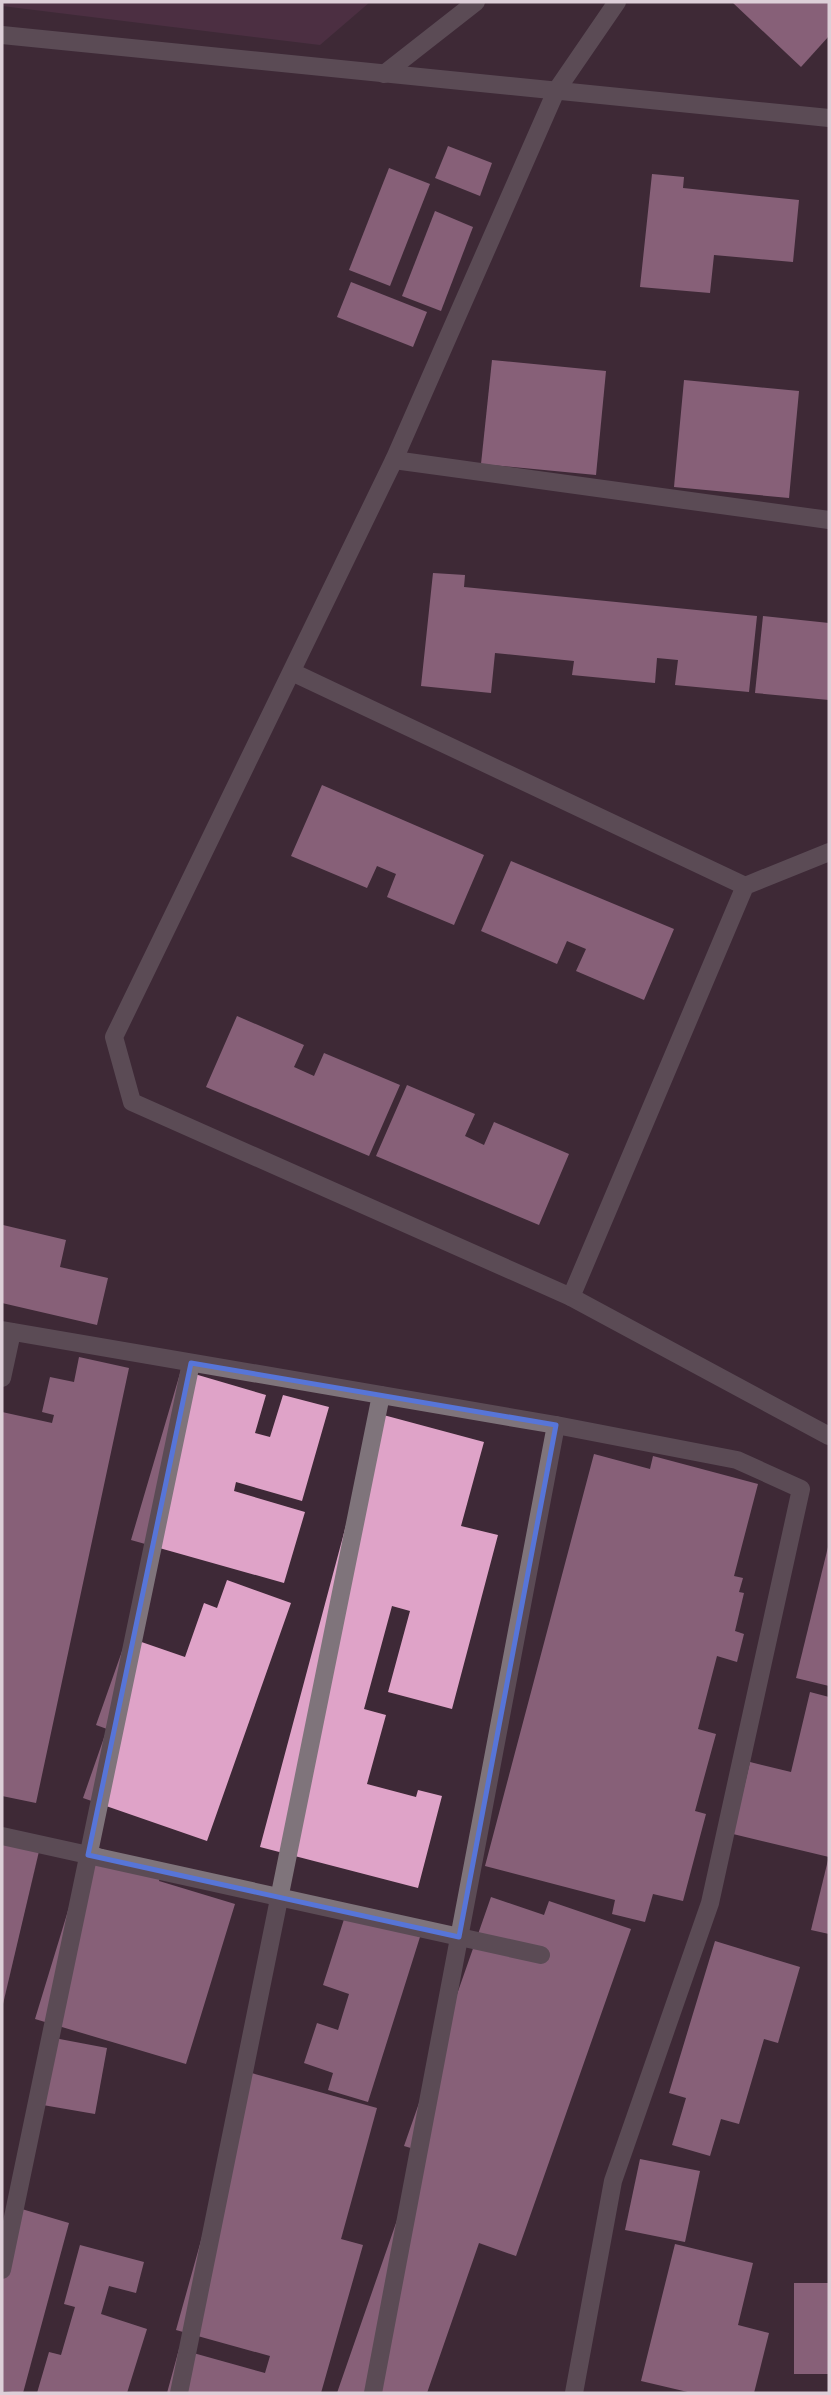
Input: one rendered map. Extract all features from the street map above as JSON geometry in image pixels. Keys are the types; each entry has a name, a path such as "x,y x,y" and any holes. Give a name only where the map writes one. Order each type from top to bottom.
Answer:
{"street":[{"path":"384,74 476,2"},
{"path":"617,2 556,91 394,460 114,1037 132,1102 571,1297 829,1436"},
{"path":"2,34 829,118"},
{"path":"394,460 829,520"},
{"path":"292,672 745,886"},
{"path":"571,1297 745,886 829,852"},
{"path":"2,1378 7,1331 555,1425 737,1460 800,1489 710,1903 612,2181 574,2393"},
{"path":"2,2270 191,1363"},
{"path":"179,2393 381,1395"},
{"path":"373,2393 555,1425"},
{"path":"2,1836 541,1955"}],"highlighted area":[{"path":"191,1363 556,1425 459,1937 88,1855"}],"shaded area":[{"path":"2,2 370,2 320,45 2,6"}],"building":[{"path":"732,2 829,2 829,36 801,67"},
{"path":"448,146 492,163 480,196 435,178"},
{"path":"389,168 430,184 390,286 349,270"},
{"path":"652,174 684,177 683,188 799,200 793,262 714,255 710,293 640,287"},
{"path":"435,211 473,227 441,311 402,296"},
{"path":"351,282 427,312 413,347 337,317"},
{"path":"492,360 606,371 596,475 481,464"},
{"path":"684,380 799,391 789,498 674,487"},
{"path":"433,573 465,575 464,587 757,616 749,692 675,685 678,660 657,658 655,683 572,675 574,661 495,653 491,693 421,686"},
{"path":"763,616 829,623 829,700 755,693"},
{"path":"322,785 484,855 454,925 387,897 396,874 377,866 367,888 291,856"},
{"path":"511,861 674,929 644,1000 576,971 586,949 567,941 557,964 481,931"},
{"path":"237,1016 304,1045 294,1067 314,1076 324,1053 400,1085 369,1156 206,1087"},
{"path":"407,1085 475,1114 465,1136 484,1145 494,1122 569,1154 539,1225 376,1156"},
{"path":"3,1225 66,1240 60,1267 108,1278 97,1325 2,1303"},
{"path":"79,1357 129,1368 36,1803 2,1796 2,1412 52,1423 54,1415 42,1412 50,1377 74,1382"},
{"path":"181,1370 266,1395 255,1433 270,1437 283,1395 329,1407 302,1501 236,1482 234,1491 305,1512 284,1583 131,1540"},
{"path":"376,1413 484,1442 461,1526 498,1535 452,1709 388,1692 410,1611 392,1606 364,1709 386,1715 367,1784 416,1797 418,1790 442,1796 418,1888 260,1847"},
{"path":"594,1454 650,1469 653,1456 758,1484 734,1576 743,1578 739,1592 744,1593 735,1631 744,1634 737,1662 717,1656 698,1729 716,1734 695,1811 706,1814 683,1901 653,1894 645,1922 612,1914 615,1900 485,1866"},
{"path":"829,1547 829,1686 796,1678"},
{"path":"227,1580 291,1603 207,1841 83,1798 107,1729 96,1725 127,1637 185,1657 204,1603 217,1608"},
{"path":"810,1692 829,1697 829,1857 733,1834 750,1762 791,1772"},
{"path":"2,1839 40,1847 3,2004 2,2004"},
{"path":"88,1845 163,1868 159,1881 235,1904 186,2064 35,2019"},
{"path":"829,1860 829,1934 811,1930"},
{"path":"491,1897 544,1915 549,1901 631,1929 516,2256 479,2243 427,2393 337,2393 421,2151 404,2146"},
{"path":"346,1913 420,1937 368,2102 328,2090 333,2073 304,2063 317,2023 338,2030 349,1994 323,1985"},
{"path":"715,1941 800,1967 778,2043 764,2039 739,2124 721,2119 710,2156 672,2145 686,2098 669,2093"},
{"path":"49,2037 107,2048 95,2114 37,2104"},
{"path":"248,2072 377,2108 341,2239 363,2245 321,2393 167,2393 179,2349 265,2373 270,2356 176,2330"},
{"path":"640,2159 700,2171 685,2242 625,2230"},
{"path":"15,2207 69,2223 23,2393 2,2391 2,2253"},
{"path":"675,2244 753,2263 738,2325 769,2333 754,2393 692,2393 641,2381"},
{"path":"80,2245 144,2262 136,2293 109,2286 101,2314 147,2329 127,2393 37,2393 49,2352 61,2355 75,2307 64,2304"},
{"path":"794,2283 829,2283 829,2374 794,2374"}]}
